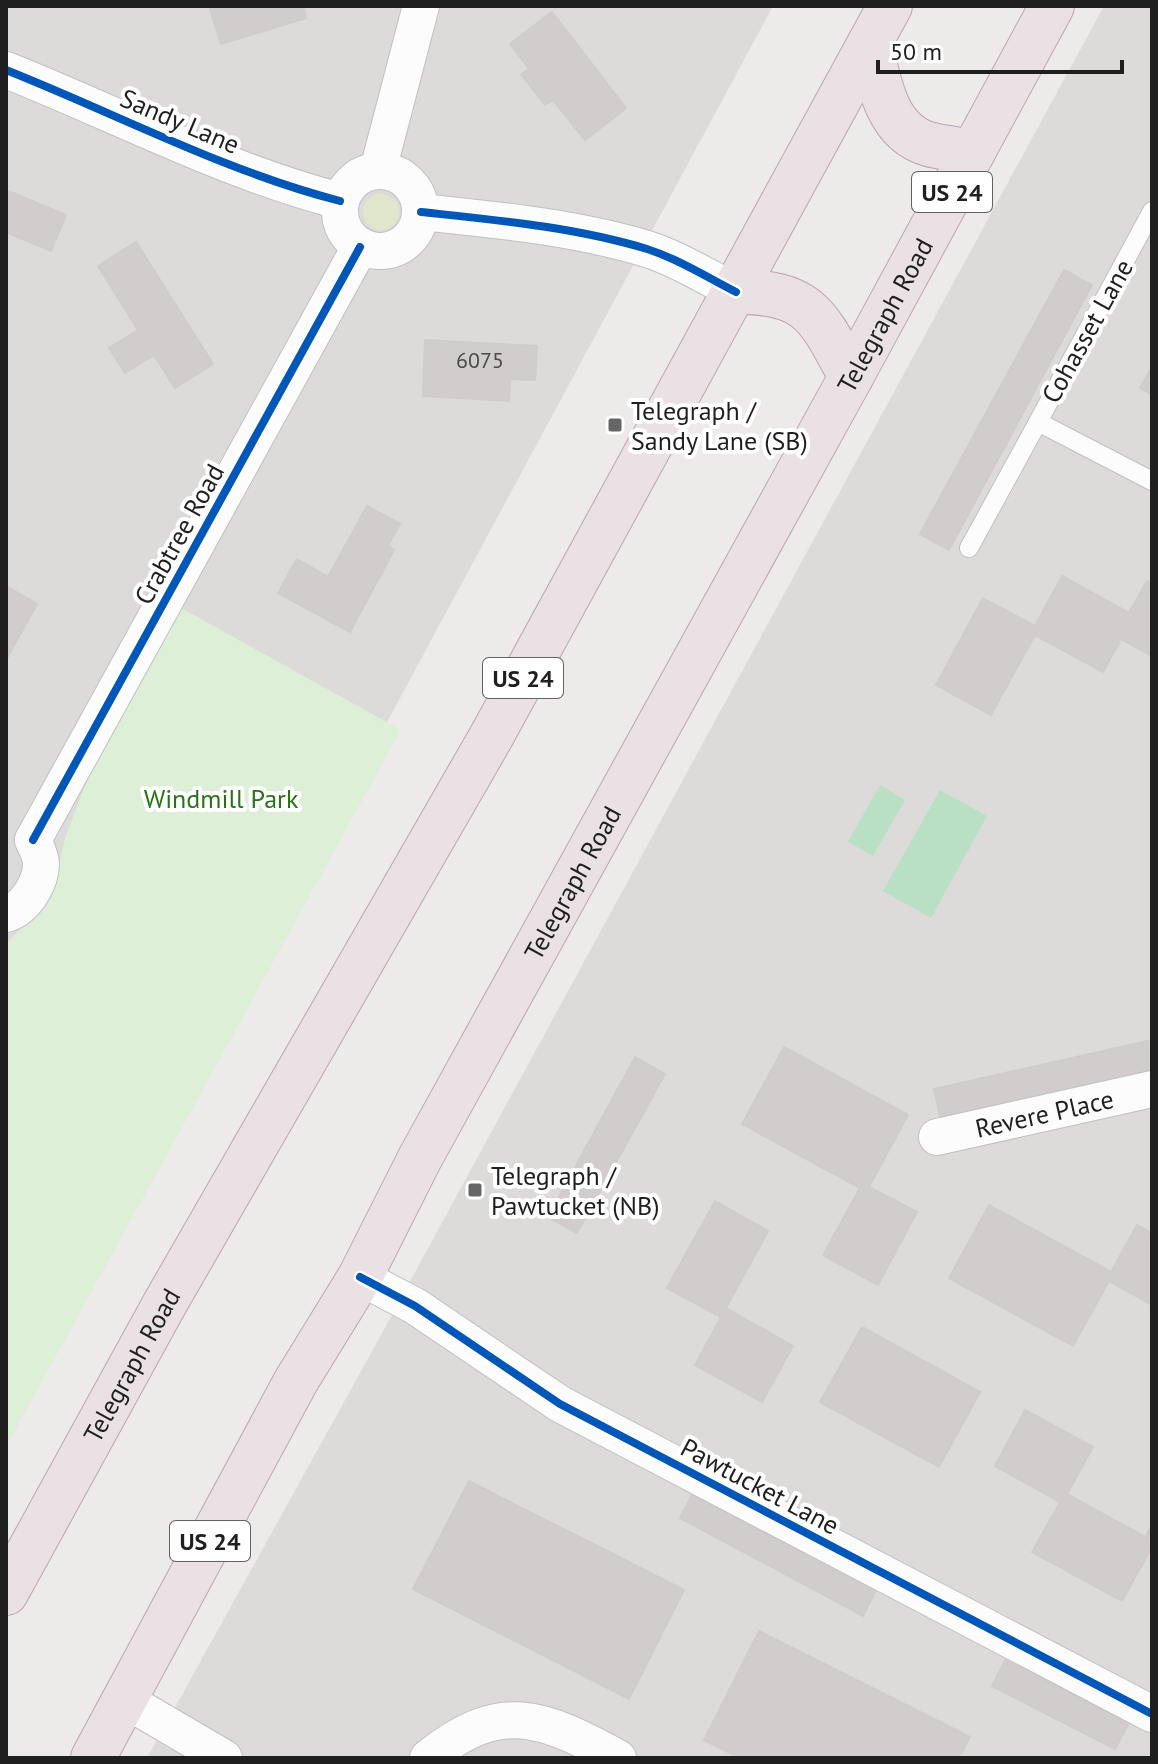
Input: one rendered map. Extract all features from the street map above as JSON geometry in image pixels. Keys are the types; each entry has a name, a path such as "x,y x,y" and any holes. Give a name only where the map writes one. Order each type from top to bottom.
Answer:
{"highway":[{"name":"Telegraph Road","path":"93,1758 296,1381 360,1277 420,1158 1052,6"},
{"name":"Telegraph Road","path":"6,1593 164,1305 491,737 880,25"},
{"path":"880,25 883,97 891,114 903,129 925,143 973,152"},
{"path":"736,292 761,291 785,296 801,304 814,315 829,336 851,377"}],"street":[{"path":"378,170 421,6"},
{"name":"Sandy Lane","path":"6,70 290,188 340,201"},
{"path":"378,170 395,173 409,182 418,196 421,212 418,226 411,237 387,251 360,247 343,228 339,214 345,189 365,172 378,170"},
{"path":"421,212 557,229 618,241 664,256 736,292"},
{"name":"Crabtree Road","path":"6,914 21,905 38,881 41,865 19,843 360,247"},
{"name":"Revere Place","path":"937,1137 1152,1089"},
{"name":"Pawtucket Lane","path":"360,1277 415,1306 560,1404 1152,1714"},
{"path":"125,1700 224,1758"},
{"path":"428,1758 469,1731 493,1721 510,1719 555,1726 618,1758"}],"lane":[{"name":"Cohasset Lane","path":"1152,211 1038,422 1152,481"},
{"path":"969,548 1038,422"}],"shaded area":[{"path":"6,6 773,6 6,1429"},
{"path":"1104,6 1152,6 1152,1758 147,1758 370,1355"}],"green space":[{"path":"381,194 394,199 399,212 394,225 381,230 368,225 363,212 368,199"},
{"name":"Windmill Park","path":"181,608 401,730 6,1447 6,944 41,908 55,883 65,838 88,778"},
{"path":"880,785 905,800 873,856 848,842"},
{"path":"940,790 987,816 931,918 883,891"}],"building":[{"path":"209,6 303,6 306,18 221,44"},
{"path":"552,12 626,108 585,140 553,100 545,105 521,74 529,69 510,44"},
{"path":"6,190 66,215 51,251 6,232"},
{"path":"136,242 213,364 175,388 154,355 125,373 109,348 138,330 98,266"},
{"path":"1064,270 1092,285 949,550 920,534"},
{"path":"425,340 537,346 535,380 510,379 509,401 423,396"},
{"path":"1152,367 1152,395 1140,388"},
{"path":"367,506 400,524 388,546 394,550 350,632 278,593 297,559 328,577"},
{"path":"1062,576 1129,613 1147,581 1152,584 1152,656 1121,639 1103,672 1035,635 991,715 936,685 983,598 1035,626"},
{"path":"6,586 37,604 6,660"},
{"path":"1152,1040 1152,1073 941,1121 934,1089"},
{"path":"784,1047 908,1115 869,1187 917,1212 878,1285 823,1255 860,1188 742,1124"},
{"path":"635,1057 665,1074 577,1233 548,1217"},
{"path":"715,1201 768,1231 726,1308 793,1346 762,1402 695,1365 721,1317 667,1288"},
{"path":"989,1205 1111,1272 1137,1225 1152,1233 1152,1305 1109,1281 1073,1346 949,1278"},
{"path":"862,1327 980,1392 939,1467 820,1402"},
{"path":"1025,1410 1093,1447 1067,1494 1145,1537 1152,1525 1152,1547 1122,1601 1032,1552 1060,1502 995,1466"},
{"path":"469,1481 684,1590 629,1699 413,1589"},
{"path":"692,1495 875,1592 863,1616 680,1518"},
{"path":"759,1631 970,1737 959,1758 740,1758 704,1740"},
{"path":"1005,1660 1129,1723 1115,1749 992,1686"}],"cycle path":[{"path":"6,70 213,158 297,189 340,201"},
{"path":"421,212 535,225 619,241 670,258 736,292"},
{"path":"33,840 360,247"},
{"path":"360,1277 415,1306 560,1404 1152,1714"}],"place":[{"name":"Telegraph / Sandy Lane (SB)","path":"615,425"},
{"name":"Telegraph / Pawtucket (NB)","path":"475,1190"}]}
